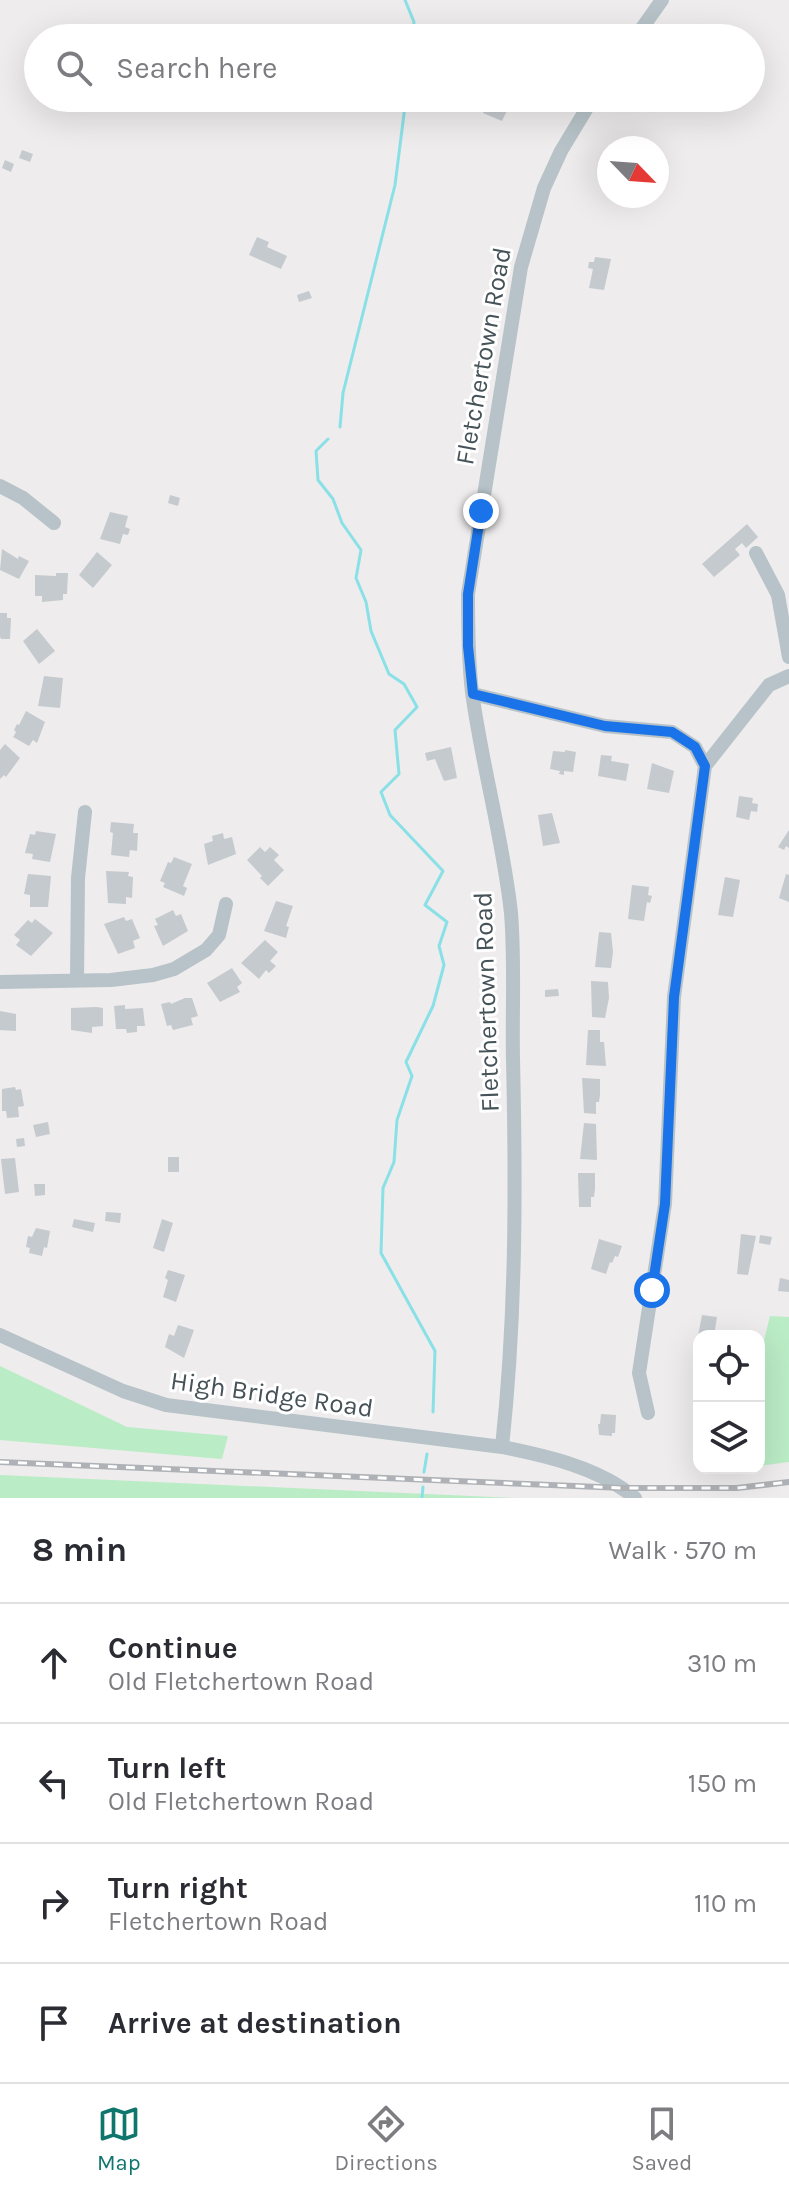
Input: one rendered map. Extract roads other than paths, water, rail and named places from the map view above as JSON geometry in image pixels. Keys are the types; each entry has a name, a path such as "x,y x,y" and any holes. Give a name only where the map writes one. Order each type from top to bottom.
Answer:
{"street":[{"path":"645,24 662,0"},
{"name":"Fletchertown Road","path":"502,1447 512,1357 514,1300 513,950 504,867 473,694 468,646 468,594 521,267 544,188 561,151 585,112"},
{"path":"0,486 23,498 54,523"},
{"path":"756,553 778,595 789,657"},
{"path":"648,1413 639,1373 665,1204 674,997 705,766 769,685 789,676"},
{"path":"473,694 605,726 672,732 695,747 705,766"},
{"path":"77,979 78,878 85,812"},
{"path":"0,982 111,980 153,975 189,963 219,935 226,904"},
{"name":"High Bridge Road","path":"0,1335 123,1391 166,1405 502,1447 544,1455 623,1488 635,1498"}],"waterway":[{"path":"405,0 414,24"},
{"path":"340,427 343,393 395,185 404,112"},
{"path":"328,439 316,451 318,480 333,499 342,523 361,550 356,578 366,602 371,631 389,674 404,684 417,707 395,730 399,774 381,792 390,815 443,871 425,905 447,922 439,946 444,965 433,1006 406,1062 412,1076 397,1120 394,1162 383,1188 381,1253 435,1351 433,1412"},
{"path":"424,1472 427,1454"},
{"path":"422,1497 423,1487"}],"railway":[{"path":"0,1462 623,1488 737,1488 789,1482"}]}
